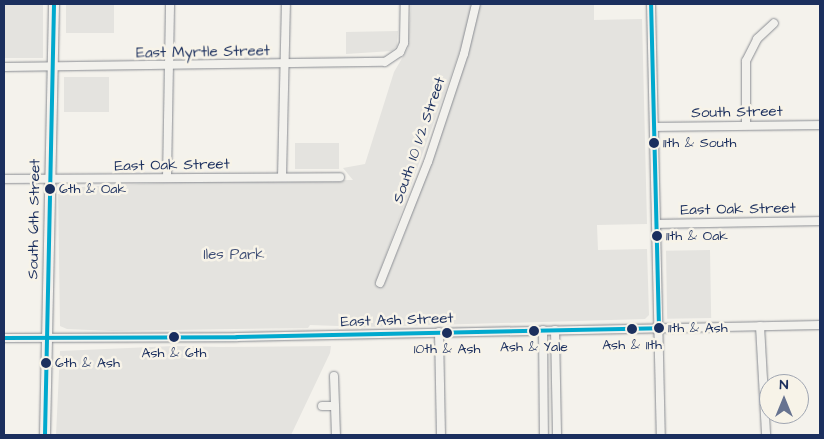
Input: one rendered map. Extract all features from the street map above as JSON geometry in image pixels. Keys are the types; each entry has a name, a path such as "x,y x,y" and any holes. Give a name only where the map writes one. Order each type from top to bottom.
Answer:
{"main road":[{"name":"South 6th Street","path":"45,435 54,4"}],"street":[{"path":"167,178 170,4"},
{"path":"282,177 286,4"},
{"name":"East Myrtle Street","path":"4,67 53,68 379,63 390,60 400,52 404,43 405,4"},
{"name":"South 10 1/2 Street","path":"380,283 428,162 464,54 476,4"},
{"path":"651,4 661,435"},
{"path":"746,126 746,61 757,39 774,23"},
{"name":"South Street","path":"654,127 820,125"},
{"name":"East Oak Street","path":"4,179 340,177"},
{"name":"East Oak Street","path":"656,224 820,221"},
{"name":"East Ash Street","path":"4,338 820,325"},
{"path":"760,326 766,435"},
{"path":"543,330 544,435"},
{"path":"555,330 557,435"},
{"path":"439,332 441,435"},
{"path":"334,376 336,435"},
{"path":"322,406 335,406"}],"shaded area":[{"path":"4,4 43,4 43,58 4,58"},
{"path":"66,4 114,4 114,33 66,33"},
{"path":"411,4 473,4 462,45 376,282 384,285 406,230 481,4 594,4 594,20 642,19 647,224 597,225 598,250 647,249 649,315 645,319 366,327 310,325 308,328 112,331 67,329 60,326 58,188 202,181 353,180 343,168 365,164 394,72 408,48"},
{"path":"398,31 397,46 392,51 346,54 346,32"},
{"path":"64,77 109,77 109,112 64,112"},
{"path":"295,143 339,143 339,169 295,169"},
{"path":"710,250 711,318 667,319 666,251"},
{"path":"174,346 331,346 330,353 291,435 56,435 60,351"}],"transit line":[{"path":"45,435 54,4"},
{"path":"4,338 237,337 659,328 651,4"}],"place":[{"name":"11th & South","path":"654,143"},
{"name":"6th & Oak","path":"50,189"},
{"name":"11th & Oak","path":"657,236"},
{"name":"11th & Ash","path":"659,328"},
{"name":"Ash & 11th","path":"632,329"},
{"name":"Ash & Yale","path":"534,331"},
{"name":"10th & Ash","path":"447,333"},
{"name":"Ash & 6th","path":"174,337"},
{"name":"6th & Ash","path":"46,363"}],"park label":[{"name":"Iles Park","path":"234,255"}]}
